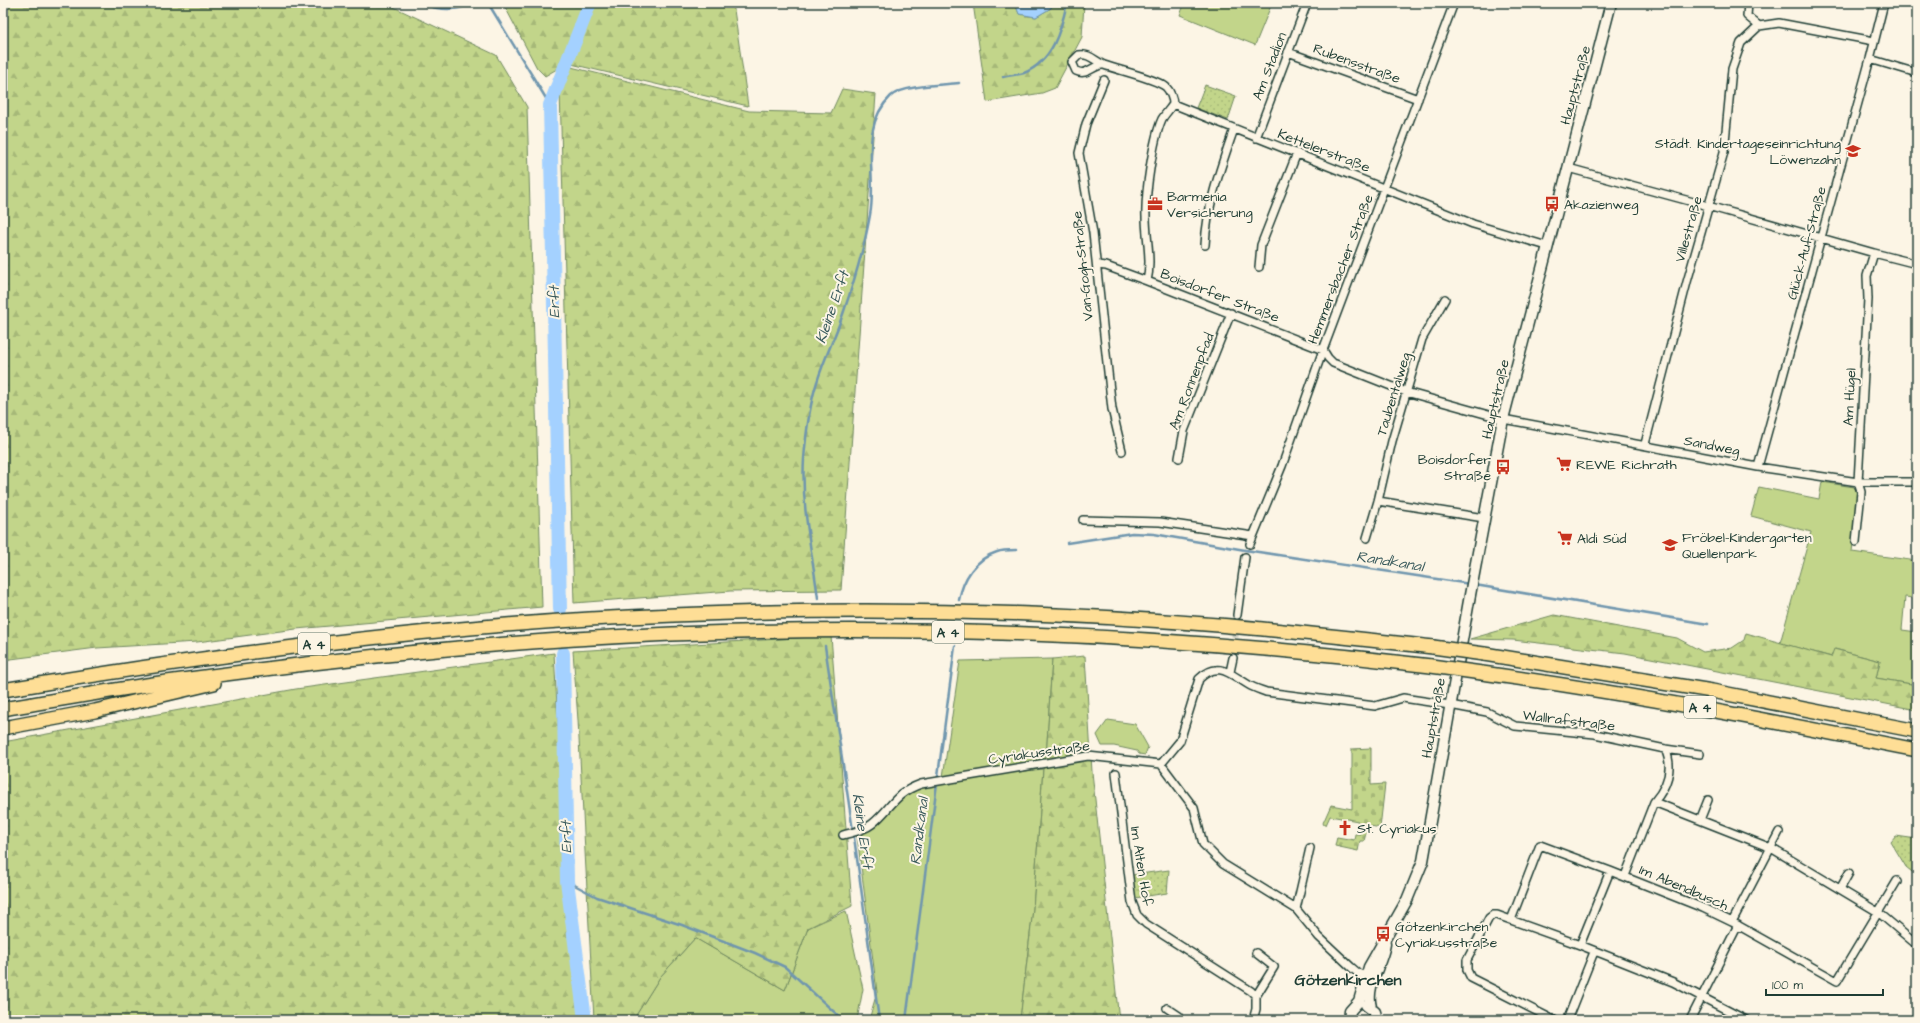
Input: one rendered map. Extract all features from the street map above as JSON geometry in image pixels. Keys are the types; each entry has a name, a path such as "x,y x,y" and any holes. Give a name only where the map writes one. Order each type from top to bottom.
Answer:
{"highway":[{"name":"A 4","path":"6,689 138,668 285,648 390,636 592,619 731,614 911,612 1024,615 1214,625 1433,647 1712,691 1917,731"},
{"name":"A 4","path":"3,709 163,682 288,666 374,656 567,640 734,632 851,630 1024,633 1141,639 1256,648 1431,666 1684,704 1917,750"},
{"path":"3,728 95,711 288,666"}],"main road":[{"name":"Hauptstraße","path":"1349,1020 1350,1012 1359,1001 1369,978 1383,956 1385,942 1414,886 1423,862 1484,518 1504,419 1547,246 1611,3"},
{"name":"Hauptstraße","path":"1369,978 1370,994 1377,1015"},
{"name":"Hauptstraße","path":"1356,1006 1364,1004 1377,1015"}],"street":[{"name":"Am Stadion","path":"1256,138 1308,3"},
{"name":"Hemmersbacher Straße","path":"1250,544 1282,466 1323,350 1454,3"},
{"path":"1748,3 1747,16 1759,26 1779,23 1874,41"},
{"name":"Glück-Auf-Straße","path":"1758,467 1884,3"},
{"name":"Villestraße","path":"1645,444 1687,282 1724,152 1732,69 1741,43 1759,26"},
{"name":"Rubensstraße","path":"1288,52 1418,99"},
{"path":"1870,59 1917,73"},
{"path":"1102,65 1150,80 1166,87 1172,96 1173,104"},
{"name":"Van-Gogh-Straße","path":"1104,80 1086,124 1079,153 1090,210 1112,408 1122,451"},
{"name":"Kettelerstraße","path":"1173,104 1473,224 1547,246"},
{"name":"Boisdorfer Straße","path":"1147,281 1150,270 1146,216 1149,179 1162,119 1173,104"},
{"path":"1205,245 1206,226 1214,187 1234,129"},
{"path":"1259,267 1261,245 1297,153"},
{"path":"1568,168 1917,264"},
{"name":"Am Hügel","path":"1856,542 1861,492 1858,482 1868,299 1867,276 1874,253"},
{"name":"Boisdorfer Straße","path":"1097,265 1106,266 1147,281 1323,350 1333,363 1406,392 1504,419"},
{"name":"Taubentalweg","path":"1367,538 1378,502 1392,441 1422,339 1445,298"},
{"name":"Am Ronnenpfad","path":"1180,458 1184,431 1231,314"},
{"name":"Sandweg","path":"1504,419 1645,444 1758,467 1858,482 1917,482"},
{"path":"1378,502 1484,518"},
{"path":"1083,520 1160,522 1253,536"},
{"path":"1237,615 1245,557"},
{"path":"1233,658 1230,672 1218,669 1206,672 1199,679 1180,741 1161,764 1194,808 1203,844 1223,864 1296,909 1319,937 1358,974 1369,978"},
{"name":"Wallrafstraße","path":"1230,672 1250,686 1266,692 1375,706 1402,698 1487,712 1515,726 1595,734 1665,749 1700,754"},
{"path":"1625,876 1654,802 1662,793 1667,780 1669,768 1668,757 1665,749"},
{"name":"Cyriakusstraße","path":"845,835 861,830 878,819 899,795 910,788 931,782 1088,756 1161,764"},
{"name":"Im Alten Hof","path":"1116,773 1132,902 1137,915 1146,924 1256,996"},
{"path":"1700,820 1708,800"},
{"path":"1654,802 1772,848 1878,912 1917,945"},
{"name":"Im Abendbusch","path":"1735,923 1772,848 1778,832"},
{"name":"Im Abendbusch","path":"1510,920 1540,845 1625,876 1735,923 1837,981 1878,912"},
{"path":"1296,909 1310,848"},
{"path":"1580,945 1610,871"},
{"path":"1840,889 1849,873"},
{"path":"1878,912 1897,881"},
{"path":"1554,1020 1471,978 1466,970 1467,960 1489,918 1493,915 1497,915 1580,945 1594,952 1673,982 1746,1020"},
{"path":"1690,1020 1735,923"},
{"path":"1567,1020 1594,952"},
{"path":"1253,1020 1256,1009 1256,996 1274,967 1256,953"},
{"path":"1167,1008 1181,1019"}],"green space":[{"path":"3,3 385,3 496,55 527,107 542,607 296,629 197,642 97,648 3,660"},
{"path":"503,3 733,3 748,106 567,63 545,76 537,68"},
{"path":"973,3 1015,3 1019,14 1036,17 1051,8 1052,3 1084,3 1082,37 1055,88 1042,93 987,102"},
{"path":"1185,3 1272,3 1255,45 1180,15"},
{"path":"567,66 749,111 831,113 842,89 876,94 841,590 730,591 574,603 560,90"},
{"path":"1205,85 1236,96 1228,120 1196,108"},
{"path":"1822,482 1854,487 1858,494 1852,552 1917,561 1917,582 1914,582 1913,598 1905,597 1902,630 1917,632 1917,685 1876,678 1880,661 1835,649 1832,657 1780,643 1811,532 1751,516 1759,487 1819,499"},
{"path":"1554,615 1677,638 1703,652 1732,648 1744,640 1746,633 1831,657 1834,649 1880,661 1876,678 1917,685 1917,710 1625,653 1513,640 1470,639"},
{"path":"831,636 852,906 808,928 785,990 695,938 660,977 633,1020 594,1020 573,651"},
{"path":"554,653 567,881 580,1020 3,1020 3,742 296,689"},
{"path":"1085,656 1092,772 1119,1020 1020,1020 1033,909 1043,769 1046,760 1052,659"},
{"path":"1052,659 1046,760 943,777 960,661"},
{"path":"1108,720 1135,724 1148,747 1145,755 1139,754 1137,751 1114,746 1102,746 1097,735"},
{"path":"1371,748 1371,785 1385,784 1380,828 1371,826 1367,829 1364,841 1360,841 1358,851 1335,846 1337,837 1354,840 1355,834 1360,834 1361,829 1357,828 1358,821 1330,816 1326,825 1323,823 1331,805 1352,809 1352,749"},
{"path":"1043,769 1033,909 1020,1020 869,1020 877,992 857,835 882,821 895,803 921,785 955,779"},
{"path":"1896,836 1917,839 1917,876 1906,867 1891,842"},
{"path":"1169,870 1167,893 1135,898 1132,875"},
{"path":"846,911 863,989 857,1020 633,1020 660,977 695,938 785,990 808,928"}],"water":[{"path":"1015,3 1052,3 1051,8 1036,17 1019,14"}],"waterway":[{"path":"416,3 445,9 458,8 474,3"},
{"path":"488,3 550,105"},
{"name":"Erft","path":"560,609 550,105 590,3"},
{"name":"Kleine Erft","path":"1003,77 1024,73 1034,68 1049,53 1062,24 1067,3"},
{"name":"Kleine Erft","path":"818,598 804,494 803,476 807,430 817,382 840,323 865,240 872,200 871,153 874,123 881,109 891,96 897,92 934,85 959,83"},
{"name":"Randkanal","path":"1067,543 1132,533 1154,534 1245,550 1470,584"},
{"name":"Randkanal","path":"959,600 967,577 976,565 989,555 1004,550 1016,550"},
{"name":"Randkanal","path":"1475,585 1708,624"},
{"name":"Kleine Erft","path":"825,646 855,844 879,1020"},
{"name":"Randkanal","path":"906,1020 955,646"},
{"name":"Erft","path":"563,653 567,881 585,1020"},
{"path":"567,881 597,897 682,925 755,953 785,967 843,1020"}],"tunnel":[{"path":"1233,658 1237,615"}],"place":[{"name":"Städt. Kindertageseinrichtung Löwenzahn","path":"1853,151"},
{"name":"Barmenia Versicherung","path":"1155,204"},
{"name":"Akazienweg","path":"1552,204"},
{"name":"REWE Richrath","path":"1564,464"},
{"name":"Boisdorfer Straße","path":"1503,467"},
{"name":"Aldi Süd","path":"1565,538"},
{"name":"Fröbel-Kindergarten Quellenpark","path":"1670,545"},
{"name":"St. Cyriakus","path":"1345,828"},
{"name":"Götzenkirchen Cyriakusstraße","path":"1383,934"}],"district":[{"name":"Götzenkirchen","path":"1348,979"}]}
